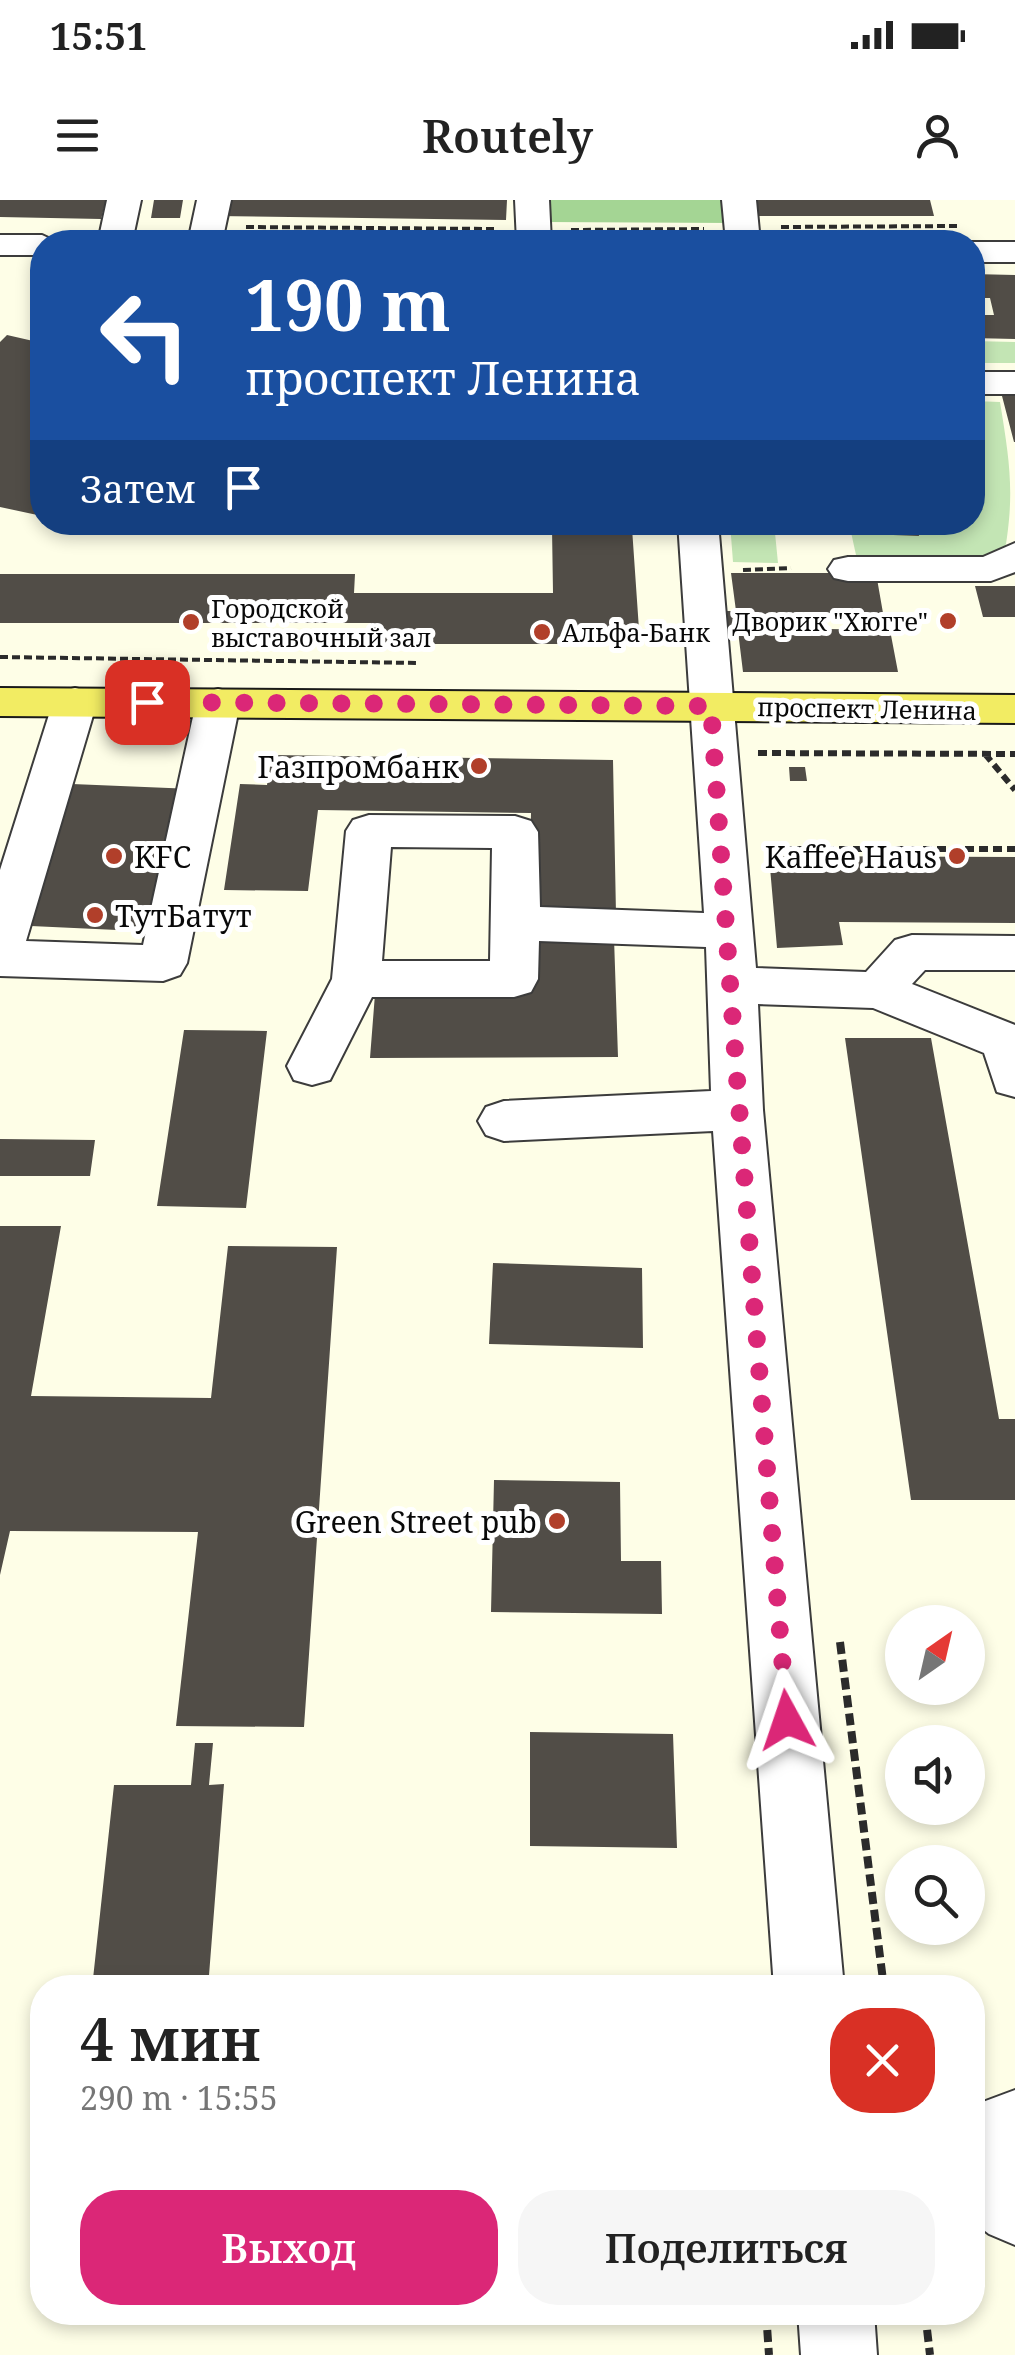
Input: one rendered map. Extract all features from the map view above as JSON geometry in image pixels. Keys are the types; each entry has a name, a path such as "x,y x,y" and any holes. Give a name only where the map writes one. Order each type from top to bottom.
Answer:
{"main road":[{"name":"проспект Ленина","path":"39,702 218,703 712,729 1015,709"}],"street":[{"path":"118,230 124,200"},
{"path":"208,230 214,200"},
{"path":"532,200 533,230"},
{"path":"739,200 742,230"},
{"path":"0,245 30,246"},
{"path":"985,252 1015,252"},
{"path":"985,383 1015,383"},
{"path":"699,535 730,959 737,1110 808,1975"},
{"path":"848,569 991,568 1015,555"},
{"path":"0,838 39,702"},
{"path":"0,946 39,702"},
{"path":"0,958 163,962 218,703"},
{"path":"312,1066 356,979 369,830 515,832 514,979 356,979"},
{"path":"516,924 680,927 730,959 878,990 1007,1042 1015,1078"},
{"path":"878,990 912,952 1015,953"},
{"path":"504,1122 737,1110"},
{"path":"985,2137 1015,2126"},
{"path":"985,2185 1015,2208"},
{"path":"837,2325 839,2355"}],"path":[{"path":"712,729 1015,754"},
{"path":"984,753 1015,790"},
{"path":"780,849 1015,849"},
{"path":"767,2325 769,2355"},
{"path":"927,2325 930,2355"}],"green space":[{"path":"545,200 732,200 734,223 545,222"},
{"path":"985,341 1015,342 1015,363 985,363"},
{"path":"985,401 1000,402 1010,479 1004,556 856,555 852,535 985,535"},
{"path":"731,535 775,535 778,563 733,562"}],"building":[{"path":"0,200 106,200 101,219 0,217"},
{"path":"154,200 183,200 180,218 151,218"},
{"path":"220,200 507,200 506,220 216,216"},
{"path":"744,200 930,200 934,216 746,216"},
{"path":"985,274 1015,275 1015,339 985,338 985,315 994,315 990,298 985,298"},
{"path":"7,335 30,340 30,513 0,507 0,342"},
{"path":"1002,396 1015,396 1015,442 1014,442"},
{"path":"552,535 632,535 640,644 369,644 371,623 0,623 0,574 355,574 354,593 553,593"},
{"path":"731,573 876,573 883,613 825,613 828,629 890,630 898,672 743,672 738,631 726,631 724,611 736,611"},
{"path":"975,586 1015,586 1015,617 983,617"},
{"path":"272,755 613,760 616,914 529,912 531,813 318,810 308,891 224,890 240,784 267,785"},
{"path":"789,767 805,767 807,781 790,781"},
{"name":"KFC","path":"72,784 193,789 160,932 31,926"},
{"path":"769,856 1015,857 1015,923 839,922 843,945 777,948"},
{"path":"529,937 614,938 618,1057 370,1058 375,994 528,992"},
{"path":"184,1030 267,1031 246,1208 157,1206"},
{"path":"845,1038 931,1038 999,1419 1015,1419 1015,1500 911,1500"},
{"path":"0,1139 95,1140 90,1176 0,1176"},
{"path":"0,1226 61,1226 31,1396 211,1398 228,1246 337,1247 304,1727 176,1726 198,1532 10,1531 0,1575"},
{"path":"493,1263 642,1268 643,1348 489,1344"},
{"name":"Green Street pub","path":"494,1480 620,1482 621,1561 661,1561 662,1614 491,1612"},
{"path":"530,1732 673,1734 677,1848 530,1846"},
{"path":"195,1743 213,1743 209,1785 224,1784 209,1975 93,1975 114,1785 191,1785"}],"place":[{"name":"Дворик \"Хюгге\"","path":"948,621"},
{"name":"Городской выставочный зал","path":"191,622"},
{"name":"Альфа-Банк","path":"542,632"},
{"name":"Газпромбанк","path":"479,766"},
{"name":"KFC","path":"114,856"},
{"name":"Kaffee Haus","path":"957,856"},
{"name":"ТутБатут","path":"95,915"},
{"name":"Green Street pub","path":"557,1521"}],"route":[{"path":"147,702 711,706 732,985 737,1110 787,1720"}]}
